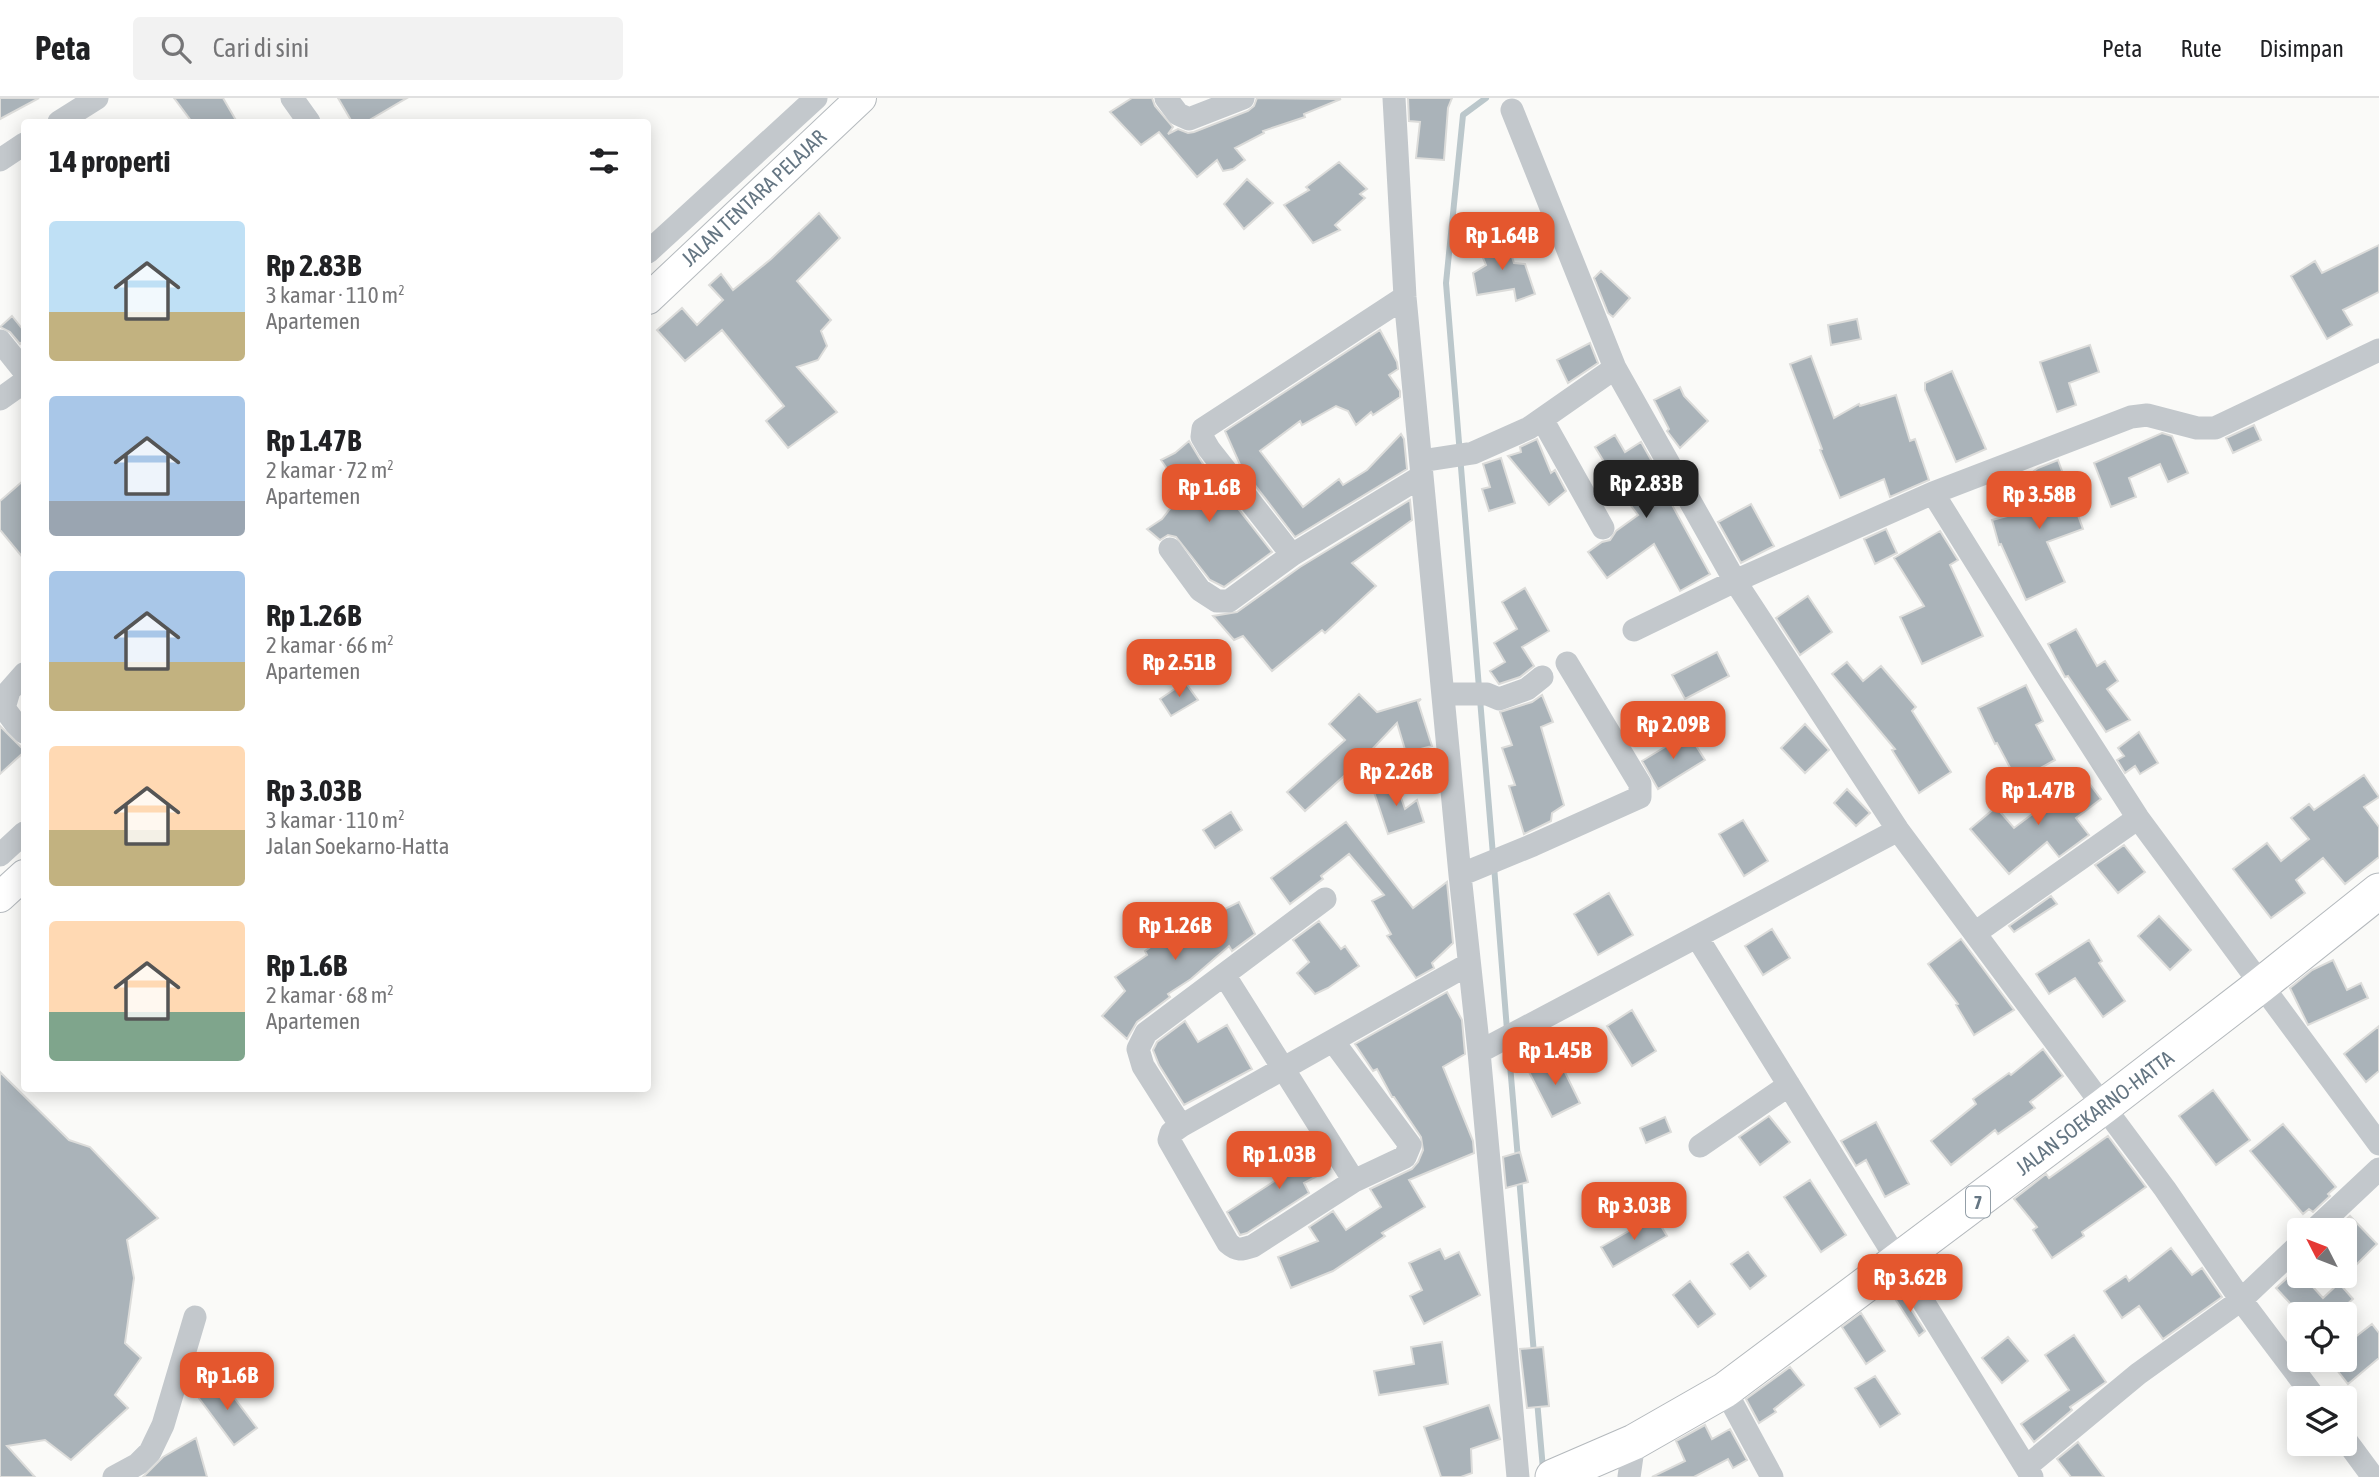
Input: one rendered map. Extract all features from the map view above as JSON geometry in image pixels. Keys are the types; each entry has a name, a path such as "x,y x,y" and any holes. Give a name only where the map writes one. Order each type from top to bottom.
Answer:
{"highway":[{"name":"JALAN SOEKARNO-HATTA","path":"1553,1477 1634,1442 1725,1390 2104,1106 2379,891"}],"main road":[{"name":"JALAN TENTARA PELAJAR","path":"651,296 861,98"},
{"path":"0,897 21,878"}],"street":[{"path":"64,119 97,98"},
{"path":"292,98 307,119"},
{"path":"651,249 816,98"},
{"path":"1166,98 1178,114 1189,119 1243,98"},
{"path":"1394,98 1405,297 1421,468 1452,694 1460,875 1518,1477"},
{"path":"1512,110 1615,368 1735,580 1898,830 2165,1189 2241,1300 2306,1386"},
{"path":"0,160 21,146"},
{"path":"1292,555 1209,449 1202,437 1203,429 1405,297"},
{"path":"0,341 21,367"},
{"path":"1634,630 1735,580 1934,493 2130,417 2147,415 2197,428 2215,428 2379,349"},
{"path":"1170,549 1200,590 1217,601 1229,601 1421,468 1449,457 1473,453 1529,428 1615,368"},
{"path":"0,399 21,384"},
{"path":"1542,419 1603,528"},
{"path":"1934,493 2138,818 2379,1144"},
{"path":"1460,875 1640,797 1640,784 1567,663"},
{"path":"21,677 9,691 4,708 21,729"},
{"path":"1452,694 1487,694 1499,699 1527,689 1542,677"},
{"path":"1975,933 2138,818"},
{"path":"1479,1052 1898,830"},
{"path":"0,855 21,836"},
{"path":"1181,1126 1143,1066 1138,1049 1146,1033 1325,899"},
{"path":"1696,937 2029,1472 2137,1374 2241,1300 2287,1256"},
{"path":"1333,1041 1410,1148 1405,1157 1354,1181 1253,1246 1240,1251 1235,1249 1228,1243 1169,1140 1171,1133 1181,1126 1469,964"},
{"path":"1225,976 1354,1181"},
{"path":"1700,1146 1789,1085"},
{"path":"2327,1218 2379,1169"},
{"path":"114,1477 138,1464 150,1452 163,1425 195,1317"},
{"path":"1725,1390 1773,1477"},
{"path":"1629,1477 1634,1442"},
{"path":"2357,1456 2372,1477"}],"building":[{"path":"0,98 39,98 0,119"},
{"path":"174,98 223,98 235,119 190,119"},
{"path":"338,98 407,98 371,119 350,119"},
{"path":"1132,98 1152,98 1155,106 1173,127 1168,134 1178,129 1194,132 1248,111 1257,98 1341,99 1304,114 1305,117 1263,131 1264,133 1235,148 1245,160 1233,169 1223,171 1217,160 1197,177 1159,132 1141,145 1110,112"},
{"path":"1408,98 1452,98 1448,108 1444,160 1416,158 1420,122 1409,121"},
{"path":"1339,162 1367,189 1360,194 1365,198 1335,225 1340,230 1313,243 1284,205 1309,190 1306,187"},
{"path":"1247,179 1273,203 1244,229 1224,204"},
{"path":"819,213 840,238 797,281 831,320 821,331 827,346 818,360 797,367 837,412 788,448 766,421 784,406 722,330 685,361 657,330 682,308 697,325 723,300 709,285 721,274 733,290 771,259"},
{"path":"1500,238 1504,245 1508,245 1514,263 1525,264 1535,294 1516,301 1514,289 1477,295 1473,273 1486,265 1479,248 1485,247 1485,241"},
{"path":"2379,245 2379,292 2343,310 2352,325 2327,339 2291,276 2315,261 2322,273"},
{"path":"1601,271 1630,298 1613,317 1608,313 1594,278"},
{"path":"12,316 21,327 21,343 10,332 0,327"},
{"path":"1857,319 1861,339 1831,345 1828,325"},
{"path":"1380,330 1397,362 1398,369 1389,375 1400,391 1400,397 1373,415 1371,412 1356,425 1348,411 1336,406 1302,425 1300,421 1260,451 1303,507 1339,479 1343,485 1367,470 1401,434 1404,439 1407,469 1295,537 1241,467 1225,431"},
{"path":"1590,343 1598,363 1568,383 1557,360"},
{"path":"2090,345 2099,372 2069,383 2076,405 2057,412 2040,362"},
{"path":"1811,356 1834,418 1859,404 1860,406 1896,395 1910,441 1915,439 1929,480 1890,497 1884,479 1840,498 1790,364"},
{"path":"1952,371 1986,449 1956,462 1925,390 1925,383"},
{"path":"1680,387 1684,396 1708,421 1680,448 1667,431 1669,429 1654,400"},
{"path":"2254,425 2261,440 2233,453 2226,438"},
{"path":"2162,433 2172,436 2188,473 2168,482 2160,464 2129,478 2136,497 2111,507 2094,463"},
{"path":"1615,435 1625,452 1641,442 1654,465 1648,468 1674,500 1671,503 1710,574 1680,591 1654,544 1607,578 1588,552 1610,540 1616,531 1638,515 1595,447"},
{"path":"1537,439 1551,473 1555,470 1566,491 1549,505 1508,456 1521,452 1520,447"},
{"path":"1189,441 1203,464 1195,474 1213,493 1222,488 1272,552 1224,587 1210,580 1176,537 1168,535 1160,540 1147,529 1162,519 1183,492 1161,460"},
{"path":"1501,458 1515,503 1489,511 1482,489 1490,487 1483,464"},
{"path":"2058,460 2083,529 2047,542 2065,582 2026,600 2001,544 1999,545 1992,520 2038,508 2027,476"},
{"path":"21,483 21,555 0,530 0,501"},
{"path":"1410,500 1412,520 1352,563 1376,586 1325,633 1322,630 1272,671 1243,636 1234,640 1213,616 1237,612 1300,567"},
{"path":"1751,504 1774,546 1741,563 1718,522"},
{"path":"1886,529 1897,553 1875,564 1864,539"},
{"path":"1940,531 1958,560 1950,565 1983,636 1922,664 1900,617 1924,606 1894,558"},
{"path":"1525,588 1549,631 1522,647 1534,666 1520,677 1499,684 1490,671 1505,662 1494,643 1517,629 1502,602"},
{"path":"1808,596 1832,632 1800,655 1776,618"},
{"path":"2076,629 2097,666 2105,661 2118,681 2107,689 2130,720 2106,732 2068,676 2065,677 2048,644"},
{"path":"1717,652 1729,676 1685,699 1672,675"},
{"path":"1847,662 1863,681 1881,666 1916,707 1912,711 1951,772 1919,793 1892,750 1895,749 1832,674"},
{"path":"1185,682 1198,700 1171,716 1160,699"},
{"path":"2026,685 2043,721 2036,725 2055,760 2017,781 1978,708"},
{"path":"1359,694 1377,712 1421,699 1418,702 1432,746 1406,753 1397,723 1363,759 1305,811 1287,792 1345,740 1329,724"},
{"path":"1542,695 1553,722 1541,727 1564,805 1552,813 1551,821 1524,834 1509,786 1515,785 1502,748 1512,745 1500,712 1532,702"},
{"path":"1805,724 1829,750 1805,773 1781,748"},
{"path":"0,726 21,747 21,755 0,774"},
{"path":"2139,732 2158,763 2140,774 2135,766 2125,773 2117,760 2124,756 2118,748"},
{"path":"1688,733 1705,760 1658,789 1642,761"},
{"path":"2083,775 2101,799 2076,818 2089,835 2059,857 2047,842 2009,874 1970,829 1996,807 2014,828"},
{"path":"2364,775 2379,797 2364,807 2379,827 2379,857 2345,884 2323,858 2296,880 2305,893 2271,918 2233,869 2267,843 2281,861 2309,839 2291,818 2309,804 2314,810"},
{"path":"1394,778 1405,809 1417,800 1424,822 1388,834 1372,786"},
{"path":"1847,789 1870,813 1856,826 1834,803"},
{"path":"1231,812 1242,830 1215,848 1203,830"},
{"path":"1743,820 1768,861 1744,876 1719,834"},
{"path":"1346,822 1413,908 1447,882 1453,943 1432,963 1434,968 1416,978 1387,936 1391,934 1372,901 1384,895 1349,854 1321,876 1323,879 1290,904 1271,878"},
{"path":"2124,845 2145,872 2118,893 2095,865"},
{"path":"1609,893 1633,935 1598,955 1574,914"},
{"path":"2051,896 2057,904 2014,932 2009,926"},
{"path":"1239,902 1255,934 1232,951 1229,946 1191,979 1168,994 1170,997 1137,1022 1127,1039 1102,1016 1125,991 1115,977 1147,955 1145,951 1168,934 1159,923 1181,905 1196,923"},
{"path":"2159,916 2191,950 2170,970 2138,936"},
{"path":"1319,921 1341,949 1345,946 1359,966 1315,994 1297,973 1309,962 1293,940"},
{"path":"1772,929 1790,958 1763,975 1745,946"},
{"path":"1961,939 2014,1010 1974,1035 1956,1005 1958,1004 1928,964"},
{"path":"2089,940 2102,961 2099,963 2125,1001 2103,1017 2075,978 2049,994 2036,974"},
{"path":"2333,960 2347,990 2361,983 2368,998 2308,1025 2290,988 2312,970"},
{"path":"1447,992 1462,1020 1465,1054 1443,1067 1473,1141 1474,1153 1409,1180 1425,1207 1382,1233 1385,1236 1333,1271 1291,1288 1278,1257 1318,1241 1309,1227 1333,1211 1346,1230 1381,1207 1370,1189 1412,1169 1423,1150 1421,1137 1392,1097 1377,1069 1373,1071 1355,1044"},
{"path":"1632,1010 1656,1051 1632,1066 1607,1026"},
{"path":"1185,1021 1198,1042 1227,1025 1252,1069 1184,1105 1159,1065 1153,1050 1157,1042"},
{"path":"2379,1026 2379,1071 2366,1082 2344,1054"},
{"path":"2043,1049 2063,1076 2030,1102 2035,1108 1998,1134 1995,1130 1951,1165 1931,1141 1976,1104 1973,1099 2009,1073 2011,1075"},
{"path":"1558,1058 1580,1103 1552,1117 1529,1072"},
{"path":"0,1072 69,1140 90,1147 158,1218 127,1240 134,1278 125,1343 141,1358 115,1395 128,1408 71,1460 45,1440 7,1446 35,1477 0,1477"},
{"path":"2213,1090 2250,1140 2216,1165 2179,1116"},
{"path":"1769,1116 1790,1142 1760,1165 1739,1137"},
{"path":"1665,1117 1671,1132 1646,1143 1640,1128"},
{"path":"1876,1122 1909,1184 1885,1197 1866,1160 1856,1166 1841,1141"},
{"path":"2283,1124 2336,1187 2313,1212 2309,1209 2303,1214 2250,1151"},
{"path":"2108,1136 2146,1187 2082,1232 2084,1236 2052,1258 2033,1230 2037,1227 2014,1199 2046,1174 2049,1178"},
{"path":"1316,1146 1330,1169 1304,1183 1309,1193 1240,1235 1227,1212 1276,1180 1271,1169"},
{"path":"1520,1152 1528,1182 1506,1188 1503,1157"},
{"path":"1810,1180 1846,1235 1821,1252 1784,1197"},
{"path":"1655,1216 1667,1236 1613,1267 1601,1247"},
{"path":"2357,1223 2377,1244 2357,1264"},
{"path":"2171,1248 2192,1275 2202,1268 2222,1297 2163,1339 2139,1306 2122,1318 2104,1291 2126,1276 2129,1281"},
{"path":"1440,1249 1445,1259 1459,1252 1480,1295 1424,1324 1410,1296 1422,1290 1409,1263"},
{"path":"1748,1252 1766,1276 1750,1289 1731,1264"},
{"path":"2287,1278 2287,1288 2314,1288 2323,1298 2334,1288 2343,1288 2353,1299 2350,1302 2289,1302 2276,1288"},
{"path":"1690,1281 1715,1314 1698,1327 1673,1295"},
{"path":"1901,1293 1925,1331 1919,1336 1894,1297"},
{"path":"1861,1313 1885,1351 1866,1364 1842,1327"},
{"path":"2372,1324 2379,1333 2379,1358 2348,1384 2338,1372 2357,1372 2357,1336"},
{"path":"2074,1335 2106,1382 2070,1407 2072,1410 2034,1442 2021,1424 2069,1390 2045,1355"},
{"path":"2008,1337 2028,1361 2002,1383 1982,1358"},
{"path":"1442,1342 1448,1384 1379,1395 1374,1371 1414,1364 1411,1347"},
{"path":"1543,1347 1549,1406 1527,1408 1520,1349"},
{"path":"1790,1367 1804,1385 1774,1409 1776,1412 1759,1423 1746,1399"},
{"path":"1875,1376 1900,1414 1880,1427 1855,1388"},
{"path":"220,1379 257,1428 234,1445 198,1397"},
{"path":"1489,1405 1500,1439 1471,1449 1472,1473 1461,1477 1441,1477 1424,1427"},
{"path":"1705,1425 1712,1439 1730,1429 1747,1460 1733,1468 1728,1459 1694,1477 1652,1477 1685,1461 1676,1441"},
{"path":"196,1438 207,1477 143,1477 163,1457"},
{"path":"2078,1442 2104,1477 2071,1477 2057,1459"}],"waterway":[{"path":"1479,688 1446,283 1463,115 1486,98"},
{"path":"1480,699 1493,855"},
{"path":"1494,866 1507,1030"},
{"path":"1508,1041 1518,1159"},
{"path":"1519,1177 1534,1354"},
{"path":"1537,1400 1543,1469"}]}
